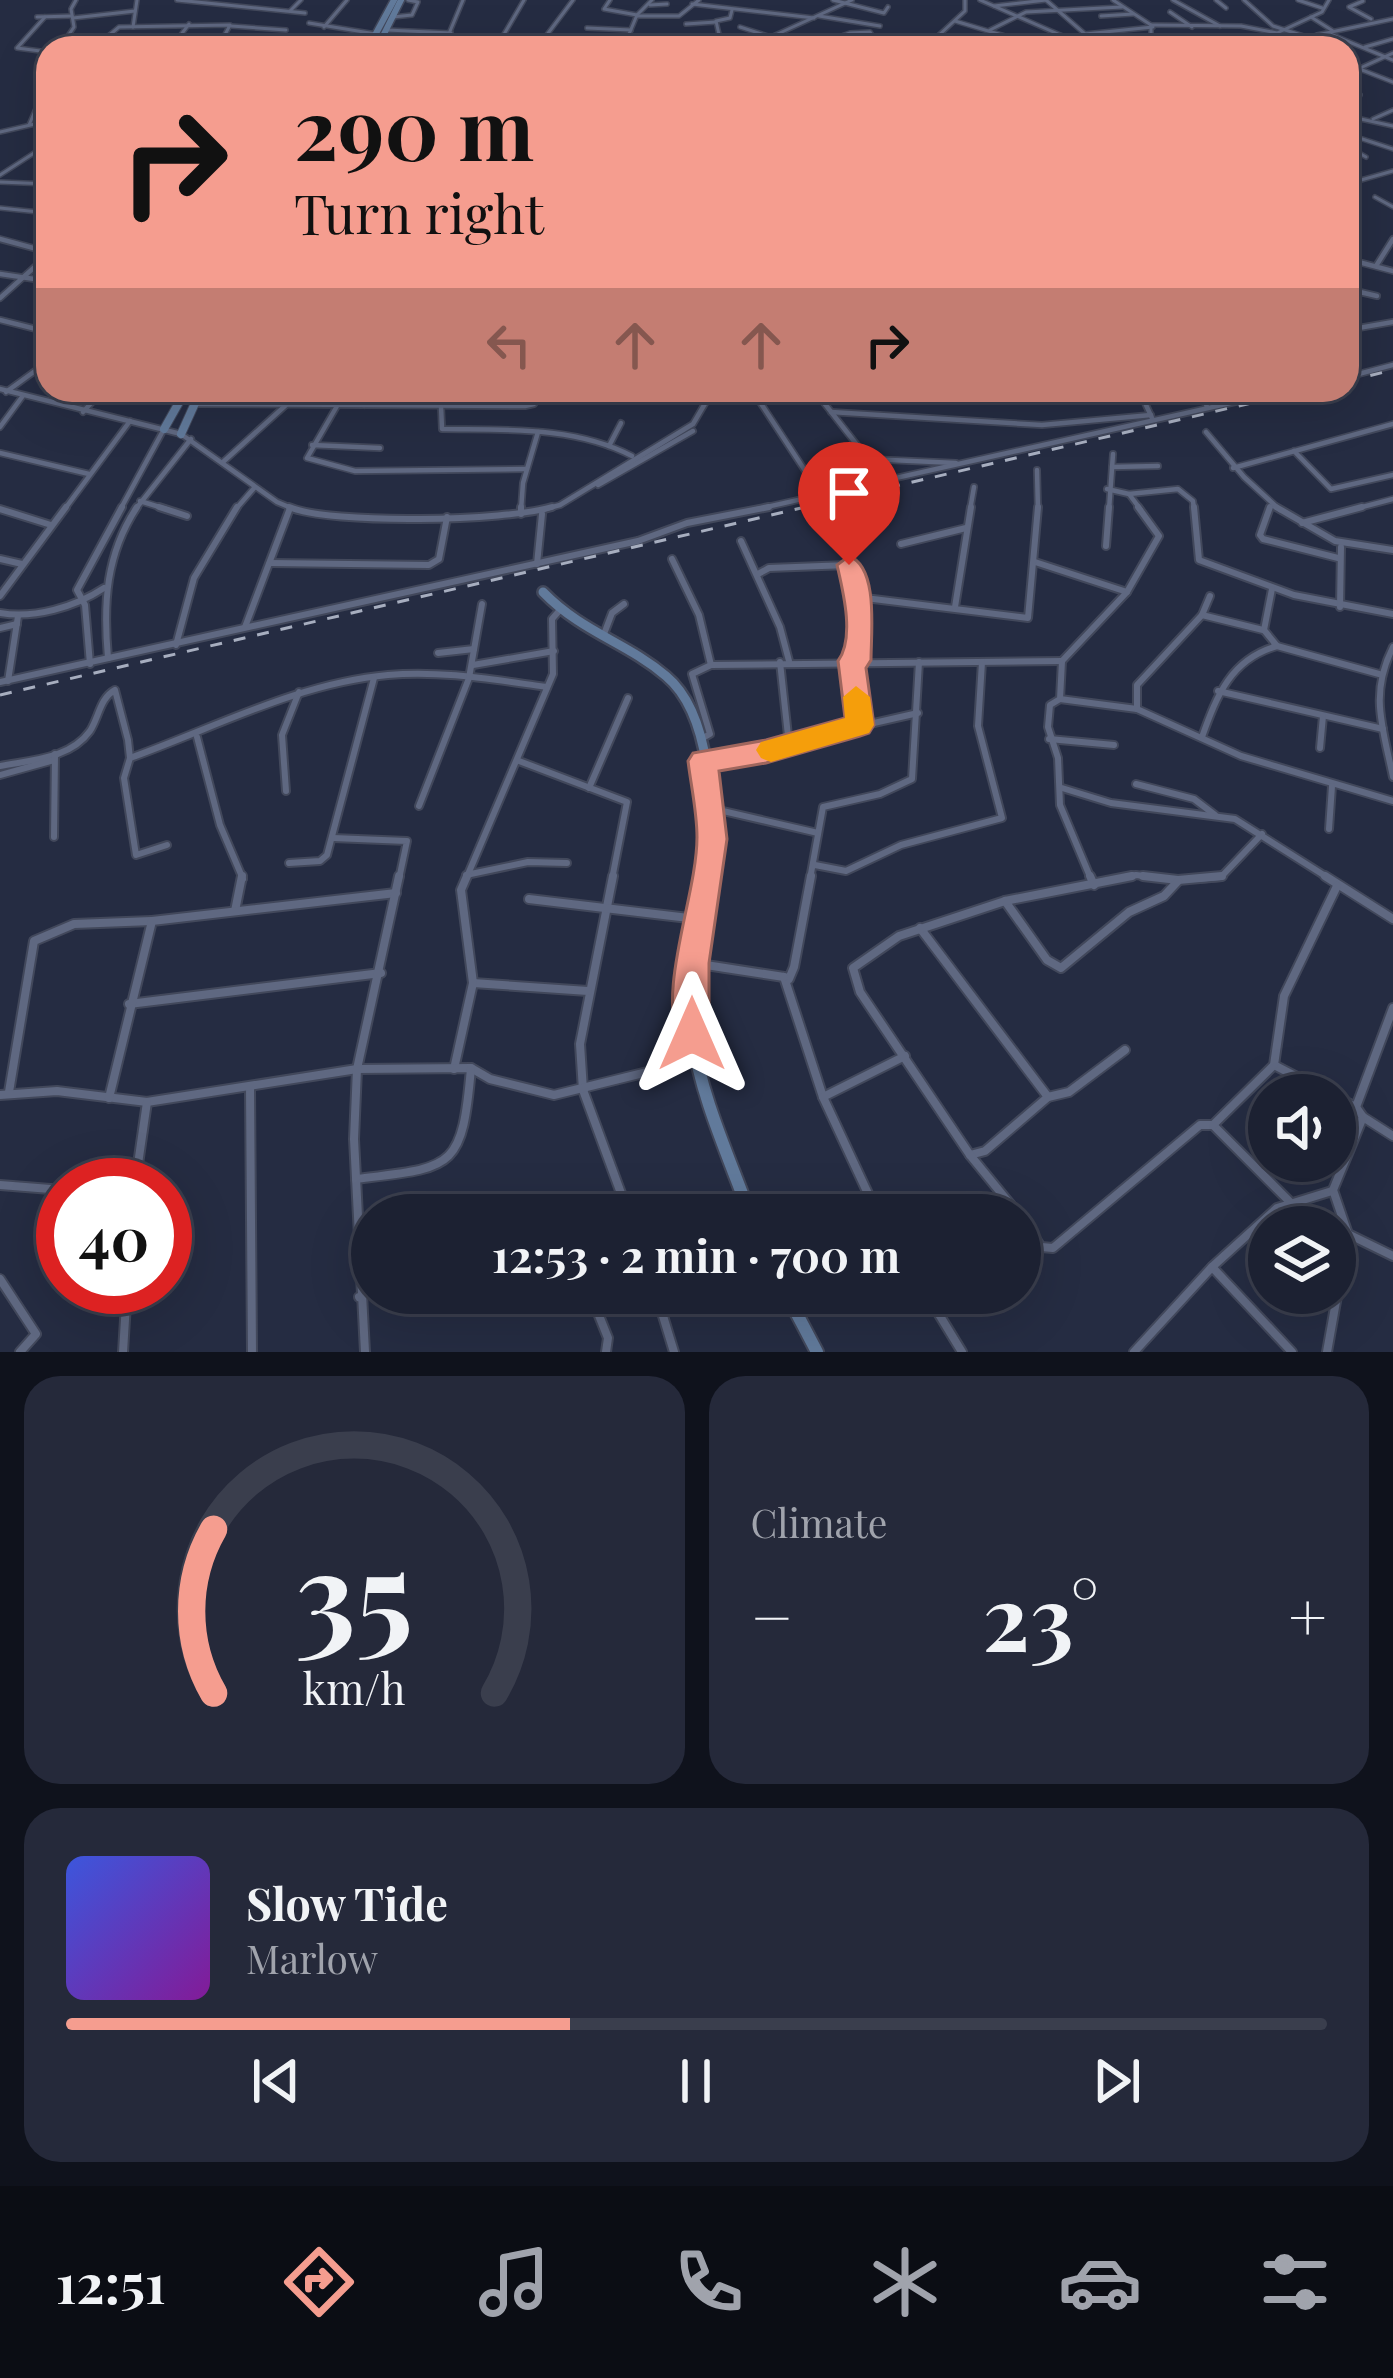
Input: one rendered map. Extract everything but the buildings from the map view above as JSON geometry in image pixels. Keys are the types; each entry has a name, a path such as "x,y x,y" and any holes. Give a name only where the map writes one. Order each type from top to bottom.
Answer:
{"street":[{"path":"68,36 74,27 76,0"},
{"path":"133,26 137,0"},
{"path":"177,0 305,13"},
{"path":"250,8 255,0"},
{"path":"290,11 301,0"},
{"path":"324,27 347,0"},
{"path":"309,23 376,34 401,0"},
{"path":"393,17 412,15 418,2 401,0"},
{"path":"382,36 401,0"},
{"path":"449,36 463,0"},
{"path":"503,36 524,0"},
{"path":"546,36 573,0"},
{"path":"610,0 604,9 679,16 699,0"},
{"path":"631,36 637,15 652,0"},
{"path":"744,9 750,0"},
{"path":"833,0 884,13 888,8"},
{"path":"935,36 966,10 965,0"},
{"path":"980,0 1062,36"},
{"path":"992,7 1048,0 1085,34 1152,26 1241,26 1265,33 1310,17 1329,0"},
{"path":"1113,0 1152,26"},
{"path":"1173,0 1223,28"},
{"path":"1216,0 1226,8"},
{"path":"1244,0 1284,30 1304,36"},
{"path":"1298,0 1322,8"},
{"path":"1363,1 1349,7 1374,21"},
{"path":"778,36 849,2"},
{"path":"646,5 668,4"},
{"path":"692,4 880,26"},
{"path":"990,30 1014,16 1122,7"},
{"path":"686,24 730,18 732,9"},
{"path":"37,17 135,11"},
{"path":"1170,12 1195,29"},
{"path":"1101,16 1134,14"},
{"path":"36,50 17,48 45,17"},
{"path":"1310,17 1334,31"},
{"path":"1316,36 1393,19"},
{"path":"955,21 1011,36"},
{"path":"716,22 720,36"},
{"path":"180,36 189,24"},
{"path":"107,36 115,28 189,24 286,30"},
{"path":"225,36 231,26"},
{"path":"1152,26 1152,36"},
{"path":"740,27 768,36"},
{"path":"587,28 631,30"},
{"path":"387,30 451,33"},
{"path":"842,36 854,32 872,36"},
{"path":"1326,33 1334,36"},
{"path":"1361,47 1393,39"},
{"path":"1361,47 1393,57"},
{"path":"1359,67 1381,56"},
{"path":"1359,69 1393,82"},
{"path":"29,125 36,108"},
{"path":"1370,121 1393,110"},
{"path":"1359,119 1393,126"},
{"path":"0,132 36,124"},
{"path":"0,140 18,129"},
{"path":"1359,138 1393,149"},
{"path":"0,178 36,152"},
{"path":"1359,153 1366,157"},
{"path":"1359,181 1393,171"},
{"path":"1384,175 1393,179"},
{"path":"0,178 36,182"},
{"path":"1375,197 1393,207"},
{"path":"0,208 36,212"},
{"path":"0,239 36,250"},
{"path":"1376,266 1393,239"},
{"path":"1359,262 1393,272"},
{"path":"0,298 36,266"},
{"path":"0,274 36,280"},
{"path":"1359,292 1377,296"},
{"path":"0,320 36,329"},
{"path":"1359,328 1393,322"},
{"path":"1359,374 1393,365"},
{"path":"3,391 36,370"},
{"path":"3,391 36,401"},
{"path":"0,427 22,398"},
{"path":"39,402 186,436 290,508 447,517 542,513 693,424 706,402"},
{"path":"83,412 92,402"},
{"path":"90,664 86,612 77,590 179,402"},
{"path":"108,658 107,564 140,501 186,436 196,404 525,406 535,402"},
{"path":"765,402 822,497"},
{"path":"823,402 868,460 967,463"},
{"path":"1145,402 1153,418"},
{"path":"1205,402 1207,407"},
{"path":"18,620 4,682 1231,402"},
{"path":"223,462 286,404"},
{"path":"337,406 307,458 356,471 526,469"},
{"path":"441,406 442,429 538,432 609,446 635,457"},
{"path":"831,412 1031,425 1153,418"},
{"path":"0,596 130,421"},
{"path":"609,446 621,423"},
{"path":"1233,468 1393,424"},
{"path":"598,484 693,431"},
{"path":"520,514 526,469 538,432"},
{"path":"1206,432 1270,506 1341,547 1393,550"},
{"path":"312,445 380,448"},
{"path":"1293,449 1331,489 1393,476"},
{"path":"0,453 88,474"},
{"path":"1106,546 1113,454"},
{"path":"1112,467 1158,466"},
{"path":"857,597 1028,618 1040,490 1037,470"},
{"path":"176,645 185,596 203,550 255,487"},
{"path":"955,607 974,487"},
{"path":"1107,489 1129,494 1178,489 1193,501 1199,560 1272,589 1340,607 1393,614"},
{"path":"1060,699 1062,662 1126,592 1159,536 1129,494"},
{"path":"1302,523 1393,500"},
{"path":"140,501 187,516"},
{"path":"1270,506 1263,538 1338,558"},
{"path":"0,508 51,525"},
{"path":"245,627 290,508"},
{"path":"537,564 542,513"},
{"path":"854,513 848,535 857,597 860,725"},
{"path":"270,563 429,565 439,560 447,517"},
{"path":"901,544 966,528"},
{"path":"741,541 750,568 758,574 785,662 789,745"},
{"path":"1340,607 1341,547"},
{"path":"0,559 22,564"},
{"path":"672,559 699,615 711,665"},
{"path":"1035,562 1126,592"},
{"path":"758,574 769,568 849,565"},
{"path":"0,628 83,602 104,588"},
{"path":"1264,630 1272,589"},
{"path":"543,592 560,610 672,680 690,699 701,739 712,850 693,963 696,1060 743,1194"},
{"path":"1137,709 1137,685 1202,615 1210,596"},
{"path":"419,806 469,678 482,604"},
{"path":"603,638 612,613 624,604"},
{"path":"454,1069 472,983 462,905 466,874 519,761 547,687 554,651 552,619 560,610"},
{"path":"86,612 105,612"},
{"path":"0,613 18,620"},
{"path":"1202,615 1264,630 1277,646 1379,674"},
{"path":"1202,737 1218,691 1240,662 1277,646"},
{"path":"1393,647 1390,661 1379,674 1380,712 1393,777"},
{"path":"438,653 474,649"},
{"path":"473,665 554,651"},
{"path":"701,739 710,734 692,674 711,665 855,660 1062,662"},
{"path":"693,963 789,979 826,805 910,784 919,662"},
{"path":"815,865 847,872 901,845 1002,818 978,727 982,662"},
{"path":"130,758 299,692 374,676 469,678 547,687"},
{"path":"289,863 325,859 374,676"},
{"path":"0,771 54,758 78,745 94,730 103,699 115,690 130,758 124,778 136,855 167,845"},
{"path":"1218,691 1383,729"},
{"path":"286,791 282,735 299,692"},
{"path":"590,788 628,698"},
{"path":"1094,885 1060,805 1062,788 1049,739 1050,705 1060,699 1137,709 1241,756 1393,801"},
{"path":"1380,712 1393,714"},
{"path":"703,761 918,713"},
{"path":"1320,748 1323,716"},
{"path":"196,736 220,824 243,878 235,911"},
{"path":"1049,739 1114,745"},
{"path":"54,758 54,837"},
{"path":"519,761 623,800 628,807 580,1044 583,1090 621,1194"},
{"path":"1136,784 1194,799 1215,815"},
{"path":"1329,829 1331,786"},
{"path":"1062,788 1112,803 1235,819 1393,919"},
{"path":"710,808 818,833"},
{"path":"1002,1194 970,1155 853,980 853,968 920,927 1005,901 1136,875 1178,880 1228,874 1262,834"},
{"path":"332,838 407,841 357,1069 356,1194"},
{"path":"466,874 528,862 567,863"},
{"path":"1005,901 1047,961 1060,968 1129,912 1164,896 1178,880"},
{"path":"1041,1247 1053,1249 1200,1126 1213,1125 1274,1065 1284,996 1337,886"},
{"path":"398,892 152,921 88,922 41,934 34,941 4,1094 57,1090 147,1102 357,1069 471,1068 490,1079 538,1092 583,1090 696,1060"},
{"path":"529,899 700,919"},
{"path":"109,1098 152,921"},
{"path":"920,927 1048,1097"},
{"path":"129,1004 381,973"},
{"path":"784,977 823,1096 868,1194"},
{"path":"472,983 588,991"},
{"path":"1393,1008 1356,1107 1363,1118 1393,1136"},
{"path":"970,1155 985,1151 1048,1097 1069,1092 1125,1050"},
{"path":"823,1096 905,1056"},
{"path":"1274,1065 1291,1074"},
{"path":"356,1179 436,1169 446,1163 462,1138 471,1068"},
{"path":"250,1088 250,1352"},
{"path":"139,1158 147,1102"},
{"path":"1338,1206 1333,1190 1363,1118"},
{"path":"1213,1125 1290,1202"},
{"path":"0,1185 36,1188"},
{"path":"1134,1352 1212,1268 1277,1208 1333,1190"},
{"path":"1356,1238 1393,1256"},
{"path":"1212,1268 1292,1352"},
{"path":"0,1279 36,1334 20,1352"},
{"path":"123,1352 125,1314"},
{"path":"361,1314 365,1352"},
{"path":"598,1314 608,1338 606,1352"},
{"path":"662,1314 674,1352"},
{"path":"797,1314 817,1352"},
{"path":"939,1314 962,1352"},
{"path":"1327,1352 1334,1314"}],"railway":[{"path":"1359,378 1393,370"},
{"path":"0,695 1256,402"},
{"path":"1290,403 1294,402"}],"slow traffic":[{"path":"771,750 860,725 856,697"}],"route":[{"path":"692,1034 693,963 712,839 703,761 766,752 860,725 852,661 858,660 857,597 849,565"}]}
